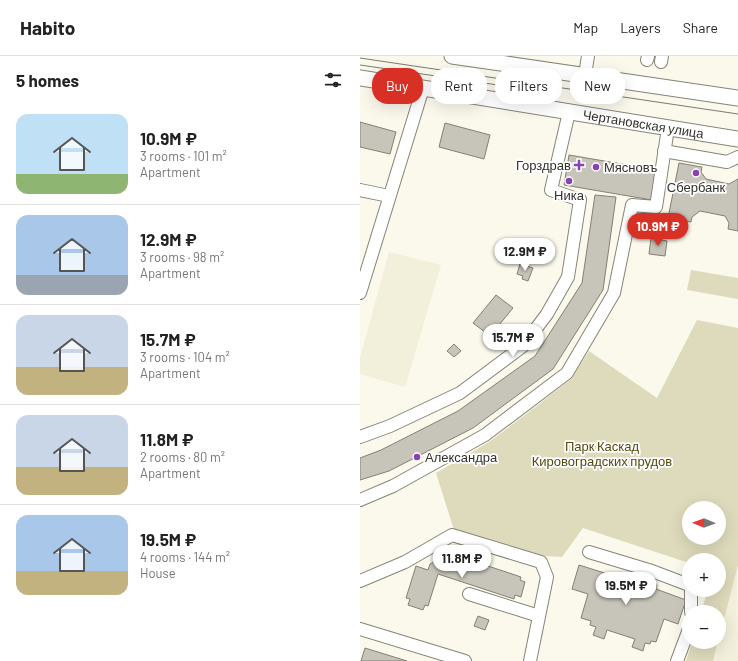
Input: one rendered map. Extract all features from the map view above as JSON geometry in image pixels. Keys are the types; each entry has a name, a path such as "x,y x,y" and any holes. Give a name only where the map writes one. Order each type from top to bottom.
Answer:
{"main road":[{"path":"452,56 468,57 570,73"},
{"name":"Чертановская улица","path":"360,78 372,80"},
{"path":"625,81 738,98"},
{"name":"Чертановская улица","path":"423,88 738,139"}],"street":[{"path":"586,68 588,56"},
{"path":"360,293 418,104"},
{"path":"360,437 390,426 460,393 523,346 547,314 568,277 580,200 551,190 569,112"},
{"path":"360,500 393,486 485,435 567,373 614,293 632,205 656,207 668,128"},
{"path":"664,151 727,162 738,157"},
{"path":"360,190 389,196"},
{"path":"360,581 405,562 452,535 541,562 548,577 530,661"},
{"path":"589,552 652,571 682,582"},
{"path":"469,594 539,616"},
{"path":"360,629 465,661"},
{"path":"677,661 682,647"}],"shaded area":[{"path":"389,252 441,265 405,387 360,374 360,358"},
{"path":"737,565 738,661 713,661 717,649 726,649 726,612"}],"green space":[{"path":"691,270 738,278 738,299 687,290"},
{"name":"Парк Каскад Кировоградских прудов","path":"697,320 738,328 738,565 726,612 726,605 703,605 706,597 726,597 726,553 682,553 682,561 583,528 562,557 531,555 454,530 436,473 489,442 571,379 589,351 657,398"},
{"path":"690,649 716,649 713,661 686,661"}],"building":[{"path":"360,122 396,132 390,154 360,147"},
{"path":"445,123 490,135 484,159 439,147"},
{"path":"569,155 657,170 652,200 564,185"},
{"path":"679,163 702,167 701,172 706,179 729,184 738,179 738,231 728,229 729,223 725,216 700,211 692,217 691,222 668,218"},
{"path":"595,195 616,197 603,290 553,369 473,428 389,471 360,480 360,458 381,450 458,411 535,356 582,283"},
{"path":"651,238 667,241 665,256 649,254"},
{"path":"520,264 533,268 528,281 522,279 523,276 517,274"},
{"path":"496,295 513,308 490,336 473,323"},
{"path":"454,344 461,351 454,357 447,351"},
{"path":"446,552 521,577 520,580 525,582 521,597 515,595 514,599 438,574 428,606 425,605 423,610 408,605 410,599 406,598 416,566 428,570 430,564 438,560 443,562"},
{"path":"579,565 646,586 648,582 657,585 656,589 686,600 684,605 682,605 682,612 678,624 664,619 656,642 651,641 650,644 645,643 643,651 632,647 635,639 607,630 604,639 593,635 596,627 590,625 591,621 581,618 588,594 572,589"},
{"path":"478,616 489,620 485,630 474,626"},
{"path":"365,648 407,661 361,661"}],"tram line":[{"path":"360,58 738,114"},
{"path":"360,65 495,85"}],"place":[{"name":"Горздрав","path":"579,165"},
{"name":"Мясновъ","path":"596,167"},
{"name":"Сбербанк","path":"696,173"},
{"name":"Ника","path":"569,181"},
{"name":"Александра","path":"417,457"}]}
